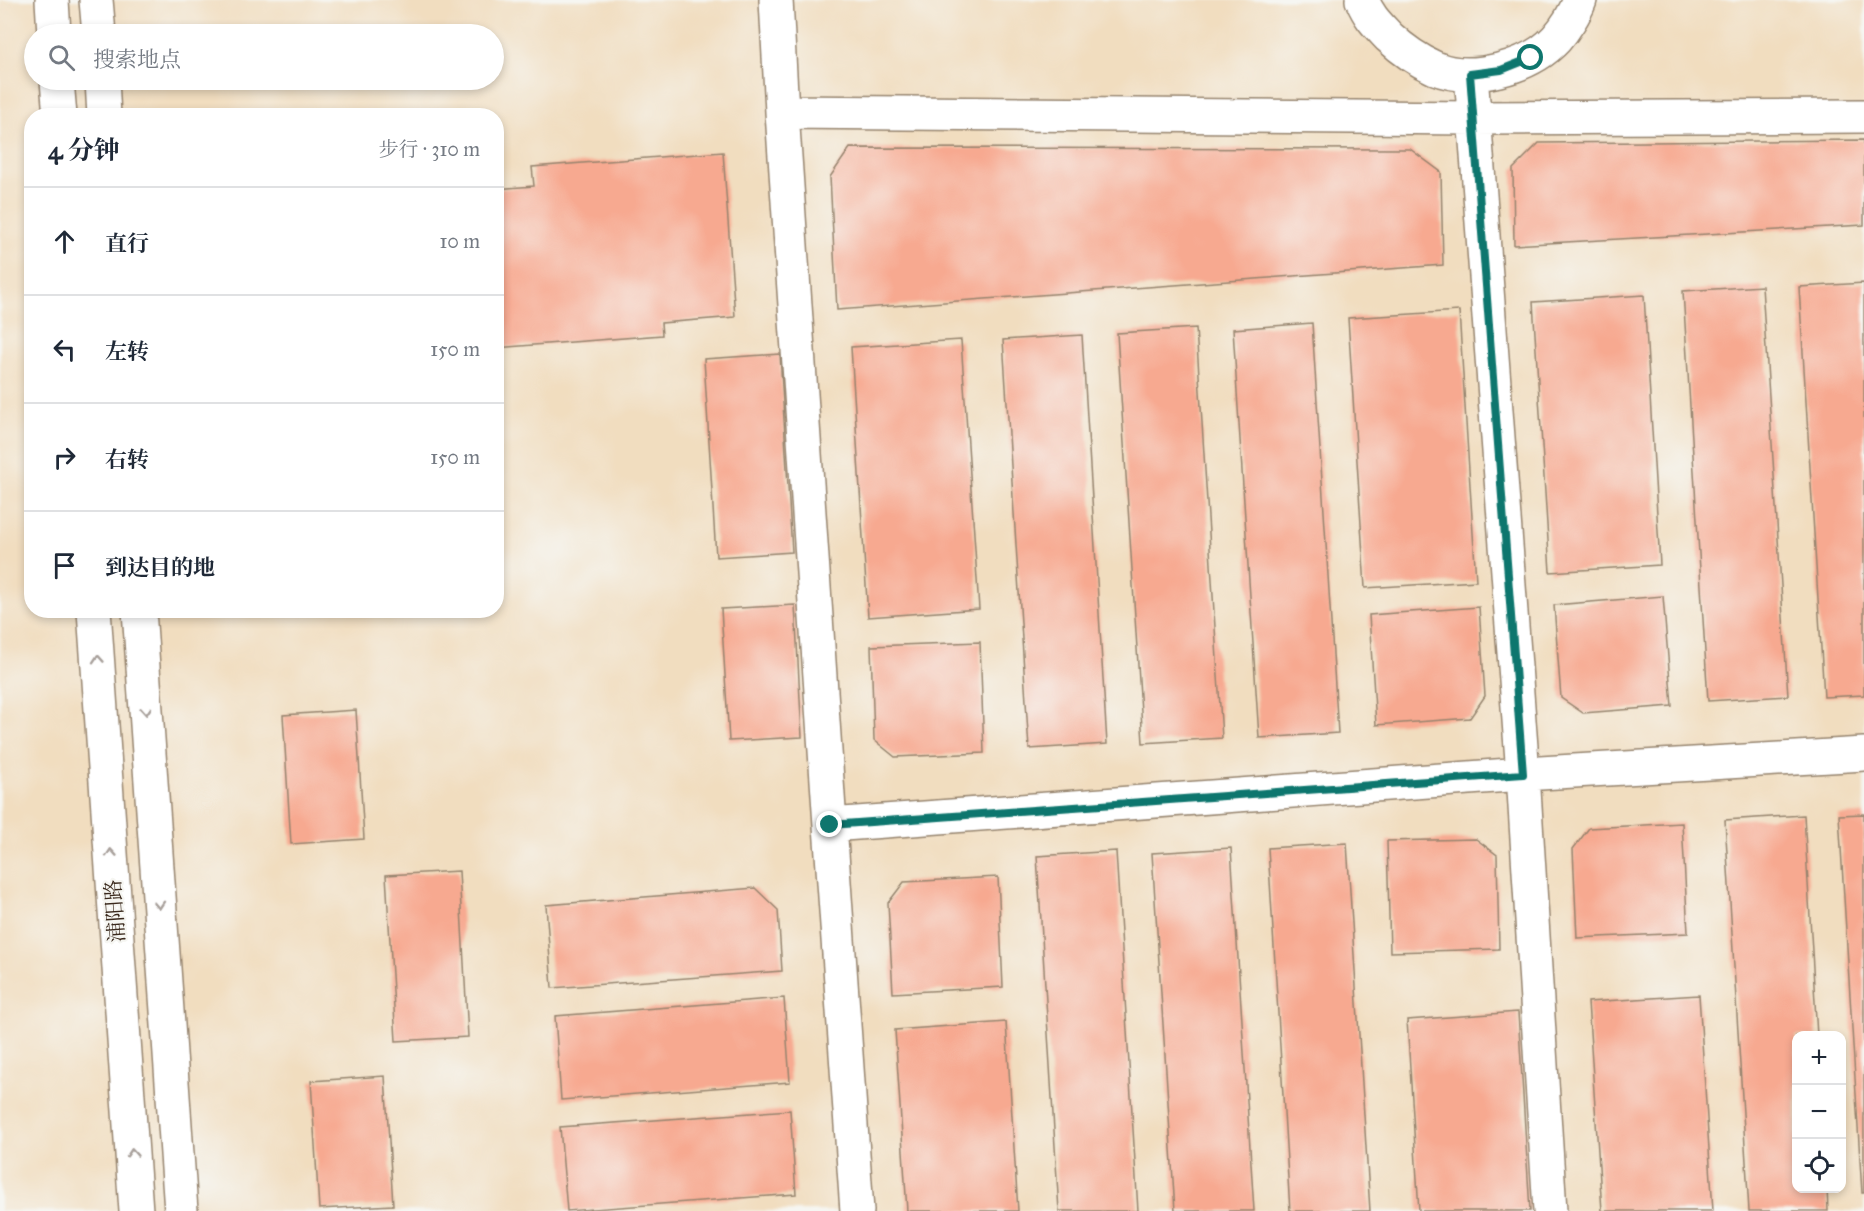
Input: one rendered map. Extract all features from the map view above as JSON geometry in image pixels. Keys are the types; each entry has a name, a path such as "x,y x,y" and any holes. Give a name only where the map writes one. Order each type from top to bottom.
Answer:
{"street":[{"path":"52,0 53,24"},
{"path":"96,0 98,24"},
{"path":"776,0 857,1211"},
{"path":"1362,0 1370,17 1404,52 1437,69 1470,74 1501,70 1531,58 1555,40 1580,0"},
{"path":"1470,74 1523,774 1551,1211"},
{"path":"58,90 59,108"},
{"path":"103,90 104,108"},
{"path":"782,112 1474,118 1864,116"},
{"name":"浦阳路","path":"95,618 136,1211"},
{"path":"140,618 181,1211"},
{"path":"830,825 1523,774 1864,754"}],"building":[{"path":"1864,140 1864,225 1514,245 1513,169 1539,143"},
{"path":"850,148 1410,149 1441,172 1443,265 837,310 830,177"},
{"path":"723,152 735,317 661,323 662,335 504,347 504,188 534,186 532,167"},
{"path":"1864,283 1864,695 1824,697 1799,287"},
{"path":"1762,286 1788,696 1708,701 1683,291"},
{"path":"1644,295 1660,565 1550,572 1533,302"},
{"path":"1459,311 1476,581 1365,588 1348,318"},
{"path":"1312,323 1338,733 1259,738 1233,329"},
{"path":"1196,328 1222,738 1143,743 1117,333"},
{"path":"1082,335 1107,744 1029,749 1003,340"},
{"path":"961,340 979,609 868,617 851,347"},
{"path":"780,354 792,552 716,557 704,359"},
{"path":"1663,596 1672,706 1583,713 1561,698 1554,605"},
{"path":"795,605 802,737 729,741 721,609"},
{"path":"1479,607 1485,696 1470,718 1376,725 1369,615"},
{"path":"980,642 984,753 895,757 874,740 871,646"},
{"path":"356,710 364,839 291,844 283,715"},
{"path":"1864,814 1864,1193 1862,1193 1839,815"},
{"path":"1804,815 1817,1031 1792,1031 1792,1193 1827,1193 1828,1211 1749,1211 1725,820"},
{"path":"1682,823 1688,933 1577,938 1573,849 1589,828"},
{"path":"1476,839 1497,855 1499,949 1390,952 1387,841"},
{"path":"1347,843 1370,1211 1290,1211 1268,848"},
{"path":"1231,848 1254,1211 1175,1211 1152,853"},
{"path":"1116,851 1138,1211 1059,1211 1037,856"},
{"path":"459,871 468,1037 396,1041 386,875"},
{"path":"998,877 1003,987 893,993 888,903 904,882"},
{"path":"755,888 778,910 782,971 552,988 546,905"},
{"path":"1699,995 1713,1211 1602,1211 1588,1002"},
{"path":"784,998 790,1082 561,1100 555,1016"},
{"path":"1518,1012 1530,1211 1419,1211 1407,1020"},
{"path":"1006,1022 1018,1211 907,1211 895,1030"},
{"path":"385,1076 393,1205 319,1209 311,1081"},
{"path":"790,1110 796,1194 567,1211 560,1127"}],"route":[{"path":"830,825 1523,774 1470,74 1501,70 1531,58"}]}
